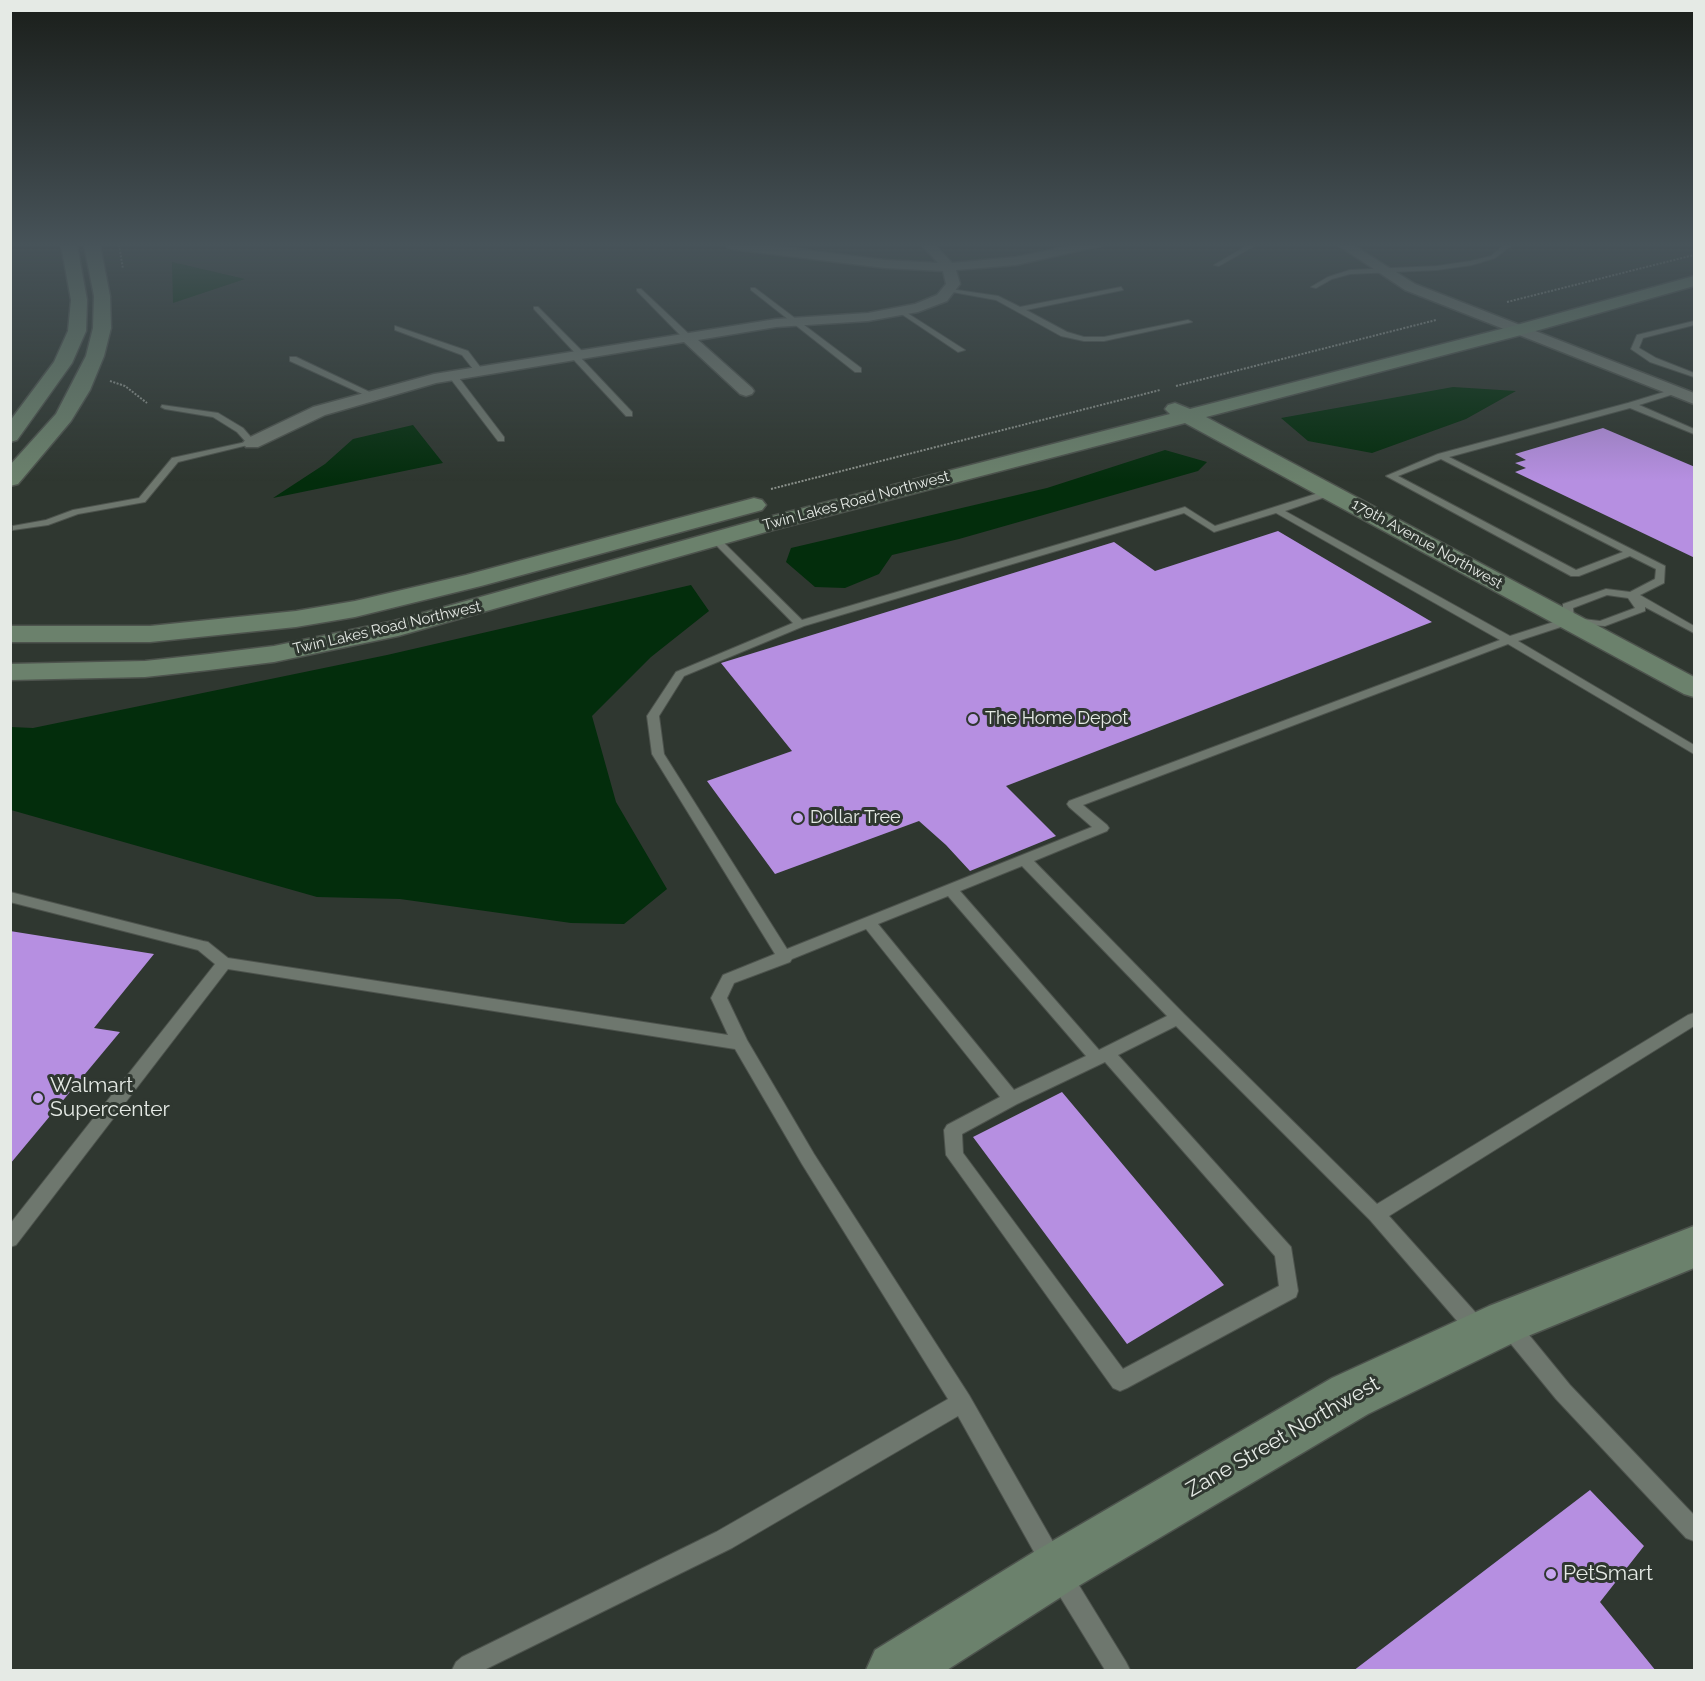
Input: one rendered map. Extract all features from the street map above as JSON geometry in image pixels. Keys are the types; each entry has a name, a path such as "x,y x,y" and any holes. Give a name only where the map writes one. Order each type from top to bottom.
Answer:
{"street":[{"path":"10,436 63,363 77,331 77,323"},
{"path":"10,479 64,417 80,390 95,356 102,323"},
{"path":"252,443 303,418 372,394 453,376 778,323"},
{"name":"179th Avenue Northwest","path":"1453,323 1159,400 1695,688"},
{"path":"1511,323 1519,330 1695,399"},
{"name":"Twin Lakes Road Northwest","path":"10,672 146,669 274,654 452,614 715,539 1543,323"},
{"path":"688,338 705,356 746,391"},
{"name":"Twin Lakes Road Northwest","path":"10,634 96,636 150,634 306,618 472,581 772,500"},
{"name":"Zane Street Northwest","path":"894,1671 1056,1569 1350,1396 1493,1328 1695,1246"}],"lane":[{"path":"550,323 629,414"},
{"path":"673,323 688,338"},
{"path":"796,323 858,370"},
{"path":"920,323 961,350"},
{"path":"1046,323 1064,334 1091,340 1180,323"},
{"path":"1693,323 1640,337 1635,349 1653,360 1695,375"},
{"path":"398,328 465,353 480,372"},
{"path":"293,359 372,394"},
{"path":"453,376 501,439"},
{"path":"1630,553 1575,574 1391,476 1441,456 1631,405 1674,391"},
{"path":"1631,405 1695,432"},
{"path":"165,407 215,415 240,430 252,443"},
{"path":"16,528 48,522 76,512 142,500 175,460 252,443"},
{"path":"1441,456 1661,568 1660,581 1632,596"},
{"path":"785,958 658,754 653,716 680,674 800,624 1185,510 1214,529 1331,492"},
{"path":"1277,510 1510,641 1695,750"},
{"path":"715,539 800,624"},
{"path":"1569,621 1567,606 1606,592 1632,596 1695,630"},
{"path":"1118,1671 1056,1569 962,1402 808,1159 740,1042 719,998 728,980 1102,828 1074,804 1452,660 1569,621 1601,624 1641,609 1632,596"},
{"path":"1024,859 1178,1018 1376,1214 1493,1328 1563,1392 1695,1530"},
{"path":"950,889 1102,1055 1284,1253 1289,1291 1120,1381 955,1155 953,1130 1011,1099 1102,1055 1178,1018"},
{"path":"10,897 203,946 224,963 740,1042"},
{"path":"868,922 1011,1099"},
{"path":"10,1239 224,963"},
{"path":"1376,1214 1695,1019"},
{"path":"464,1671 470,1665 724,1540 962,1402"}],"path":[{"path":"105,381 119,382 140,400 165,407"}],"shaded area":[{"path":"1453,387 1516,391 1466,419 1372,453 1308,441 1281,418"},
{"path":"413,425 443,463 273,498 325,464 353,439"},
{"path":"1165,450 1207,462 1198,471 959,539 892,555 879,574 845,588 815,587 786,562 791,548 1047,488"},
{"path":"691,585 709,611 651,657 592,716 616,802 667,889 624,924 571,923 400,899 317,897 11,810 11,727 33,728 387,655"}],"building":[{"path":"1603,428 1695,467 1695,558 1515,472 1526,468 1515,463 1526,460 1515,454"},
{"name":"The Home Depot","path":"1278,531 1432,622 1006,786 1056,836 970,871 919,821 775,874 707,781 792,751 721,663 1114,542 1155,571"},
{"name":"Walmart Supercenter","path":"10,931 154,954 94,1028 120,1032 10,1164"},
{"path":"1062,1092 1224,1285 1127,1344 973,1137"},
{"name":"PetSmart","path":"1590,1490 1644,1546 1600,1602 1656,1671 1353,1671"}],"place":[{"name":"The Home Depot","path":"973,719"},
{"name":"Dollar Tree","path":"798,818"},
{"name":"Walmart Supercenter","path":"38,1098"},
{"name":"PetSmart","path":"1551,1574"}]}
